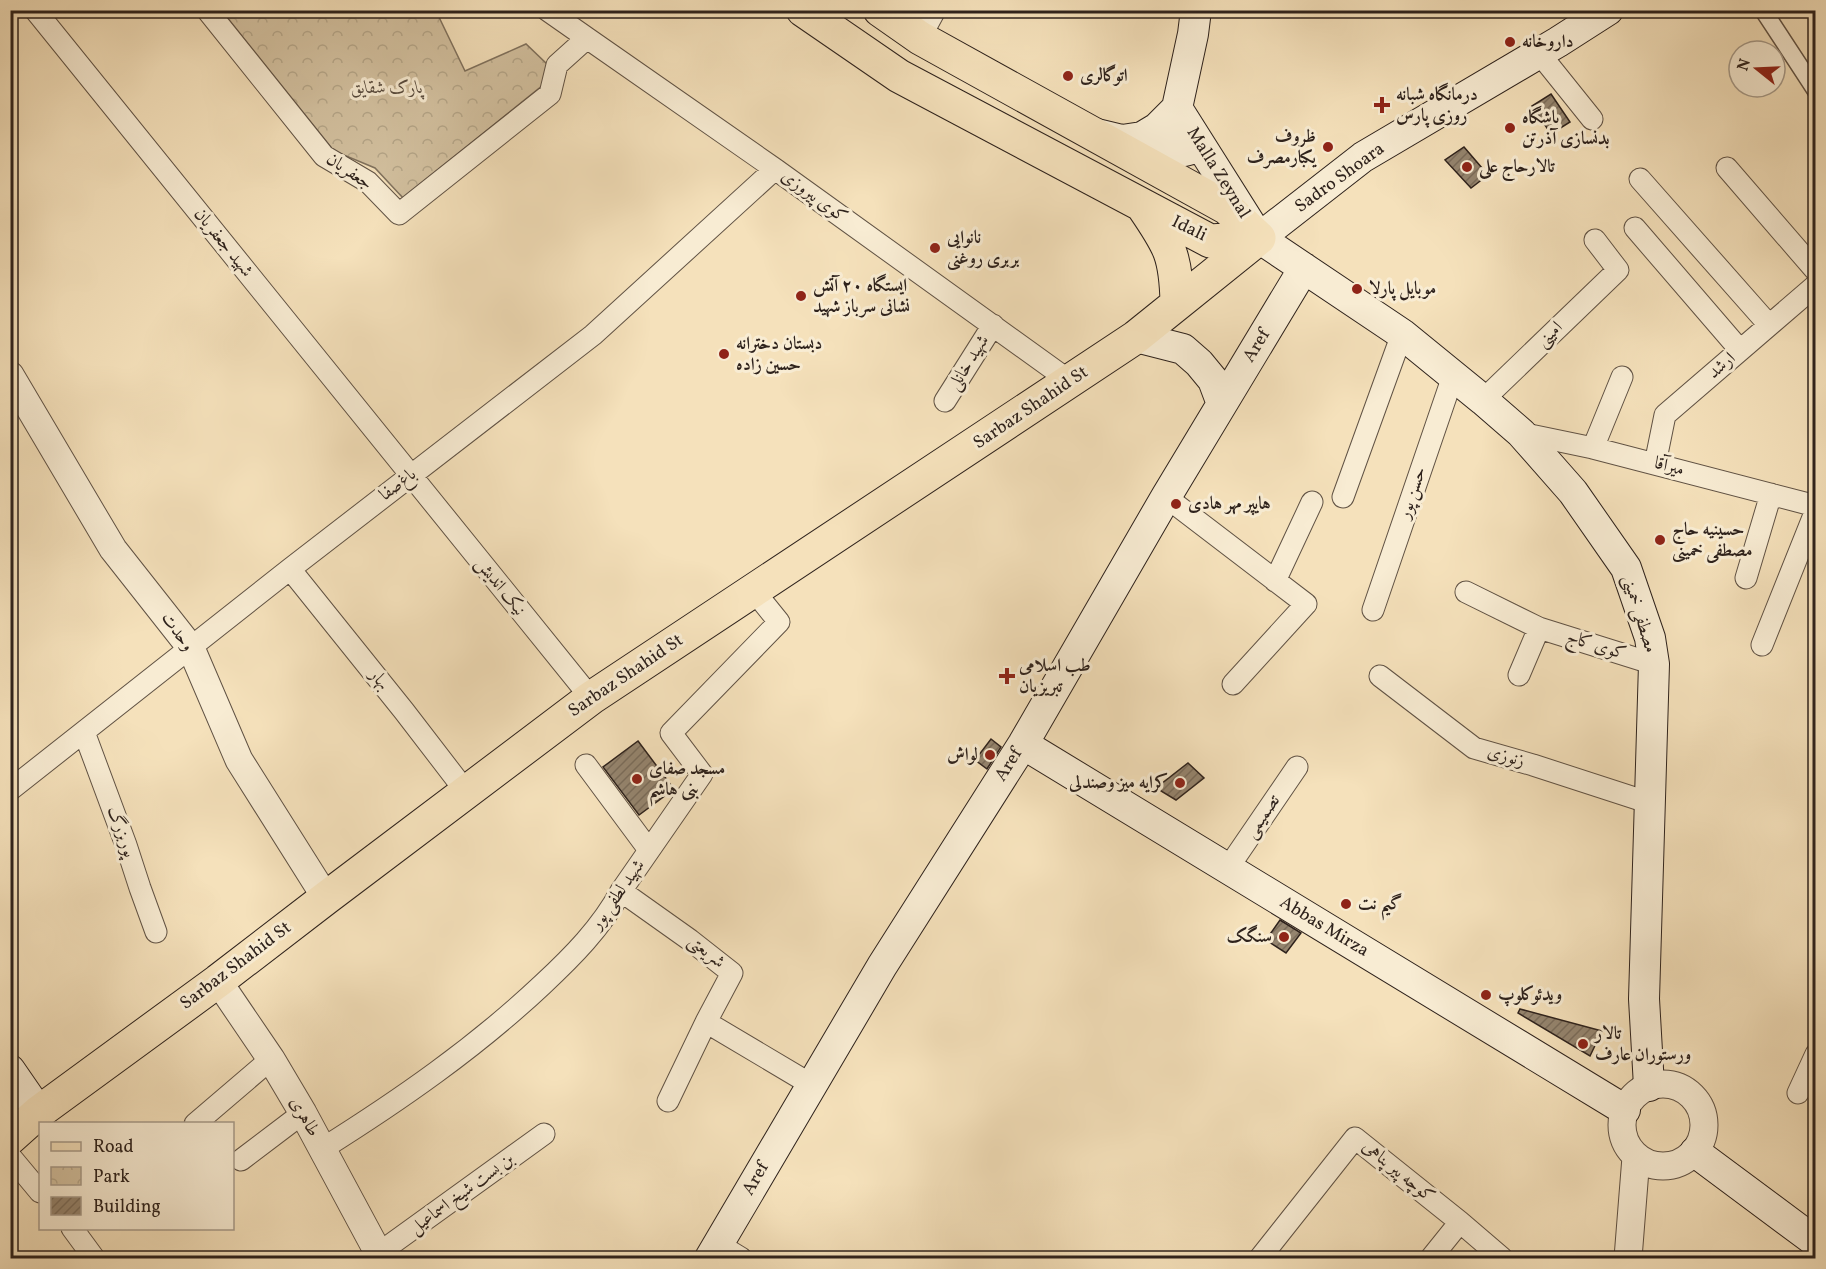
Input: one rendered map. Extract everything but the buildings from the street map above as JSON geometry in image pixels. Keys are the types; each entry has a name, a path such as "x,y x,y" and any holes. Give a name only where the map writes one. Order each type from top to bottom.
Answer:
{"main road":[{"name":"Idali","path":"803,10 899,76 1210,241 1259,238"},
{"name":"Idali","path":"880,10 927,24 1089,133 1227,208 1259,238"},
{"name":"Malla Zeynal","path":"1089,133 1122,140 1142,137 1167,118 1193,34 1196,10"},
{"name":"Sadro Shoara","path":"1259,238 1363,157 1608,10"},
{"name":"Malla Zeynal","path":"1167,118 1200,146 1259,238"},
{"path":"1143,206 1165,238 1172,254 1176,273 1177,303"},
{"name":"مصطفی خمینی","path":"1259,238 1402,334 1521,433 1573,492 1626,568 1650,638 1654,664 1644,999 1649,1086"},
{"name":"Sarbaz Shahid St","path":"10,1138 39,1112 218,981 591,698 1136,337 1259,238"},
{"name":"Aref","path":"723,1254 812,1084 882,966 1023,744 1166,497 1304,268"},
{"path":"1136,337 1183,350 1199,363 1213,380 1222,404"},
{"name":"Abbas Mirza","path":"1023,744 1625,1110"},
{"path":"10,1070 39,1112"},
{"path":"1695,1152 1815,1242"}],"street":[{"name":"شهید جعفریان","path":"35,10 410,476"},
{"name":"جعفریان","path":"207,10 324,156 368,182 399,214 550,94 557,65 587,38"},
{"name":"کوی پیروزی","path":"547,10 775,169 1071,381"},
{"path":"1763,10 1815,91"},
{"path":"1539,53 1592,119"},
{"path":"1727,168 1815,271"},
{"name":"باغ‌صفا","path":"10,790 290,569 593,335 775,169"},
{"path":"1641,179 1769,325"},
{"path":"1635,228 1740,350"},
{"name":"امینی","path":"1483,400 1618,270 1595,240"},
{"name":"ارشد","path":"1655,464 1665,415 1815,285"},
{"name":"شهید خانلی","path":"945,401 993,325"},
{"path":"1344,497 1402,334"},
{"name":"وحدت","path":"10,375 113,549 191,648 239,760 326,898"},
{"name":"حسن پور","path":"1373,610 1453,376"},
{"path":"1593,448 1622,377"},
{"name":"میرآقا","path":"1521,433 1593,448 1771,494 1815,508"},
{"name":"نیک اندیش","path":"410,476 591,698"},
{"path":"1746,578 1771,494"},
{"path":"1166,497 1306,604 1233,684"},
{"path":"1275,581 1312,502"},
{"path":"1762,645 1815,508"},
{"name":"بهار","path":"290,569 467,793"},
{"name":"شهید لطفی پور","path":"322,1149 384,1109 476,1044 576,952 610,911 621,891 702,774 671,733 779,622 754,591"},
{"name":"کوی کاج","path":"1466,592 1539,628 1654,664"},
{"path":"1519,675 1539,628"},
{"name":"زنوزی","path":"1380,676 1474,748 1650,803"},
{"name":"پوربزرگ","path":"84,732 156,932"},
{"path":"586,765 649,850"},
{"name":"تصمیمی","path":"1228,868 1297,766"},
{"name":"شریعتی","path":"621,891 732,973 706,1022"},
{"name":"طاهری","path":"218,981 271,1059 303,1113 380,1256"},
{"path":"668,1101 706,1022 812,1084"},
{"path":"1798,1093 1815,1054"},
{"path":"197,1122 271,1059"},
{"path":"1662,1084 1676,1086 1688,1092 1697,1101 1703,1114 1705,1127 1702,1140 1695,1152 1686,1160 1674,1165 1662,1167 1650,1165 1636,1157 1623,1137 1622,1123 1625,1110 1634,1096 1649,1086 1662,1084"},
{"path":"241,1160 303,1113"},
{"name":"بن بست شیخ اسماعیل","path":"380,1256 544,1134"},
{"name":"کوچه پیر پناهی","path":"1260,1258 1355,1138 1502,1258"},
{"path":"10,1156 39,1190"},
{"path":"1628,1258 1636,1157"},
{"path":"1431,1258 1460,1222"},
{"path":"82,1232 94,1258"}],"green space":[{"name":"پارک شقایق","path":"222,11 436,11 465,71 526,44 548,65 543,85 403,198 375,168 334,151"}],"place":[{"name":"داروخانه","path":"1510,42"},
{"name":"اتوگالری","path":"1068,76"},
{"name":"درمانگاه شبانه روزی پارس","path":"1382,105"},
{"name":"باشگاه بدنسازی آذرتن","path":"1510,128"},
{"name":"ظروف یکبارمصرف","path":"1328,147"},
{"name":"تالارحاج علی","path":"1467,167"},
{"name":"نانوایی بربری روغنی","path":"935,248"},
{"name":"موبایل پارلا","path":"1357,289"},
{"name":"ایستگاه ۲۰ آتش نشانی سرباز شهید","path":"801,296"},
{"name":"دبستان دخترانه حسین زاده","path":"724,354"},
{"name":"هایپر مهر هادی","path":"1176,504"},
{"name":"حسینیه حاج مصطفی خمینی","path":"1660,540"},
{"name":"طب اسلامی تبریزیان","path":"1007,676"},
{"name":"لواش","path":"990,755"},
{"name":"مسجد صفای بنی هاشم","path":"637,779"},
{"name":"کرایه میز وصندلی","path":"1180,783"},
{"name":"گیم نت","path":"1346,904"},
{"name":"سنگک","path":"1284,937"},
{"name":"ویدئوکلوپ","path":"1486,995"},
{"name":"تالار ورستوران عارف","path":"1583,1044"}]}
